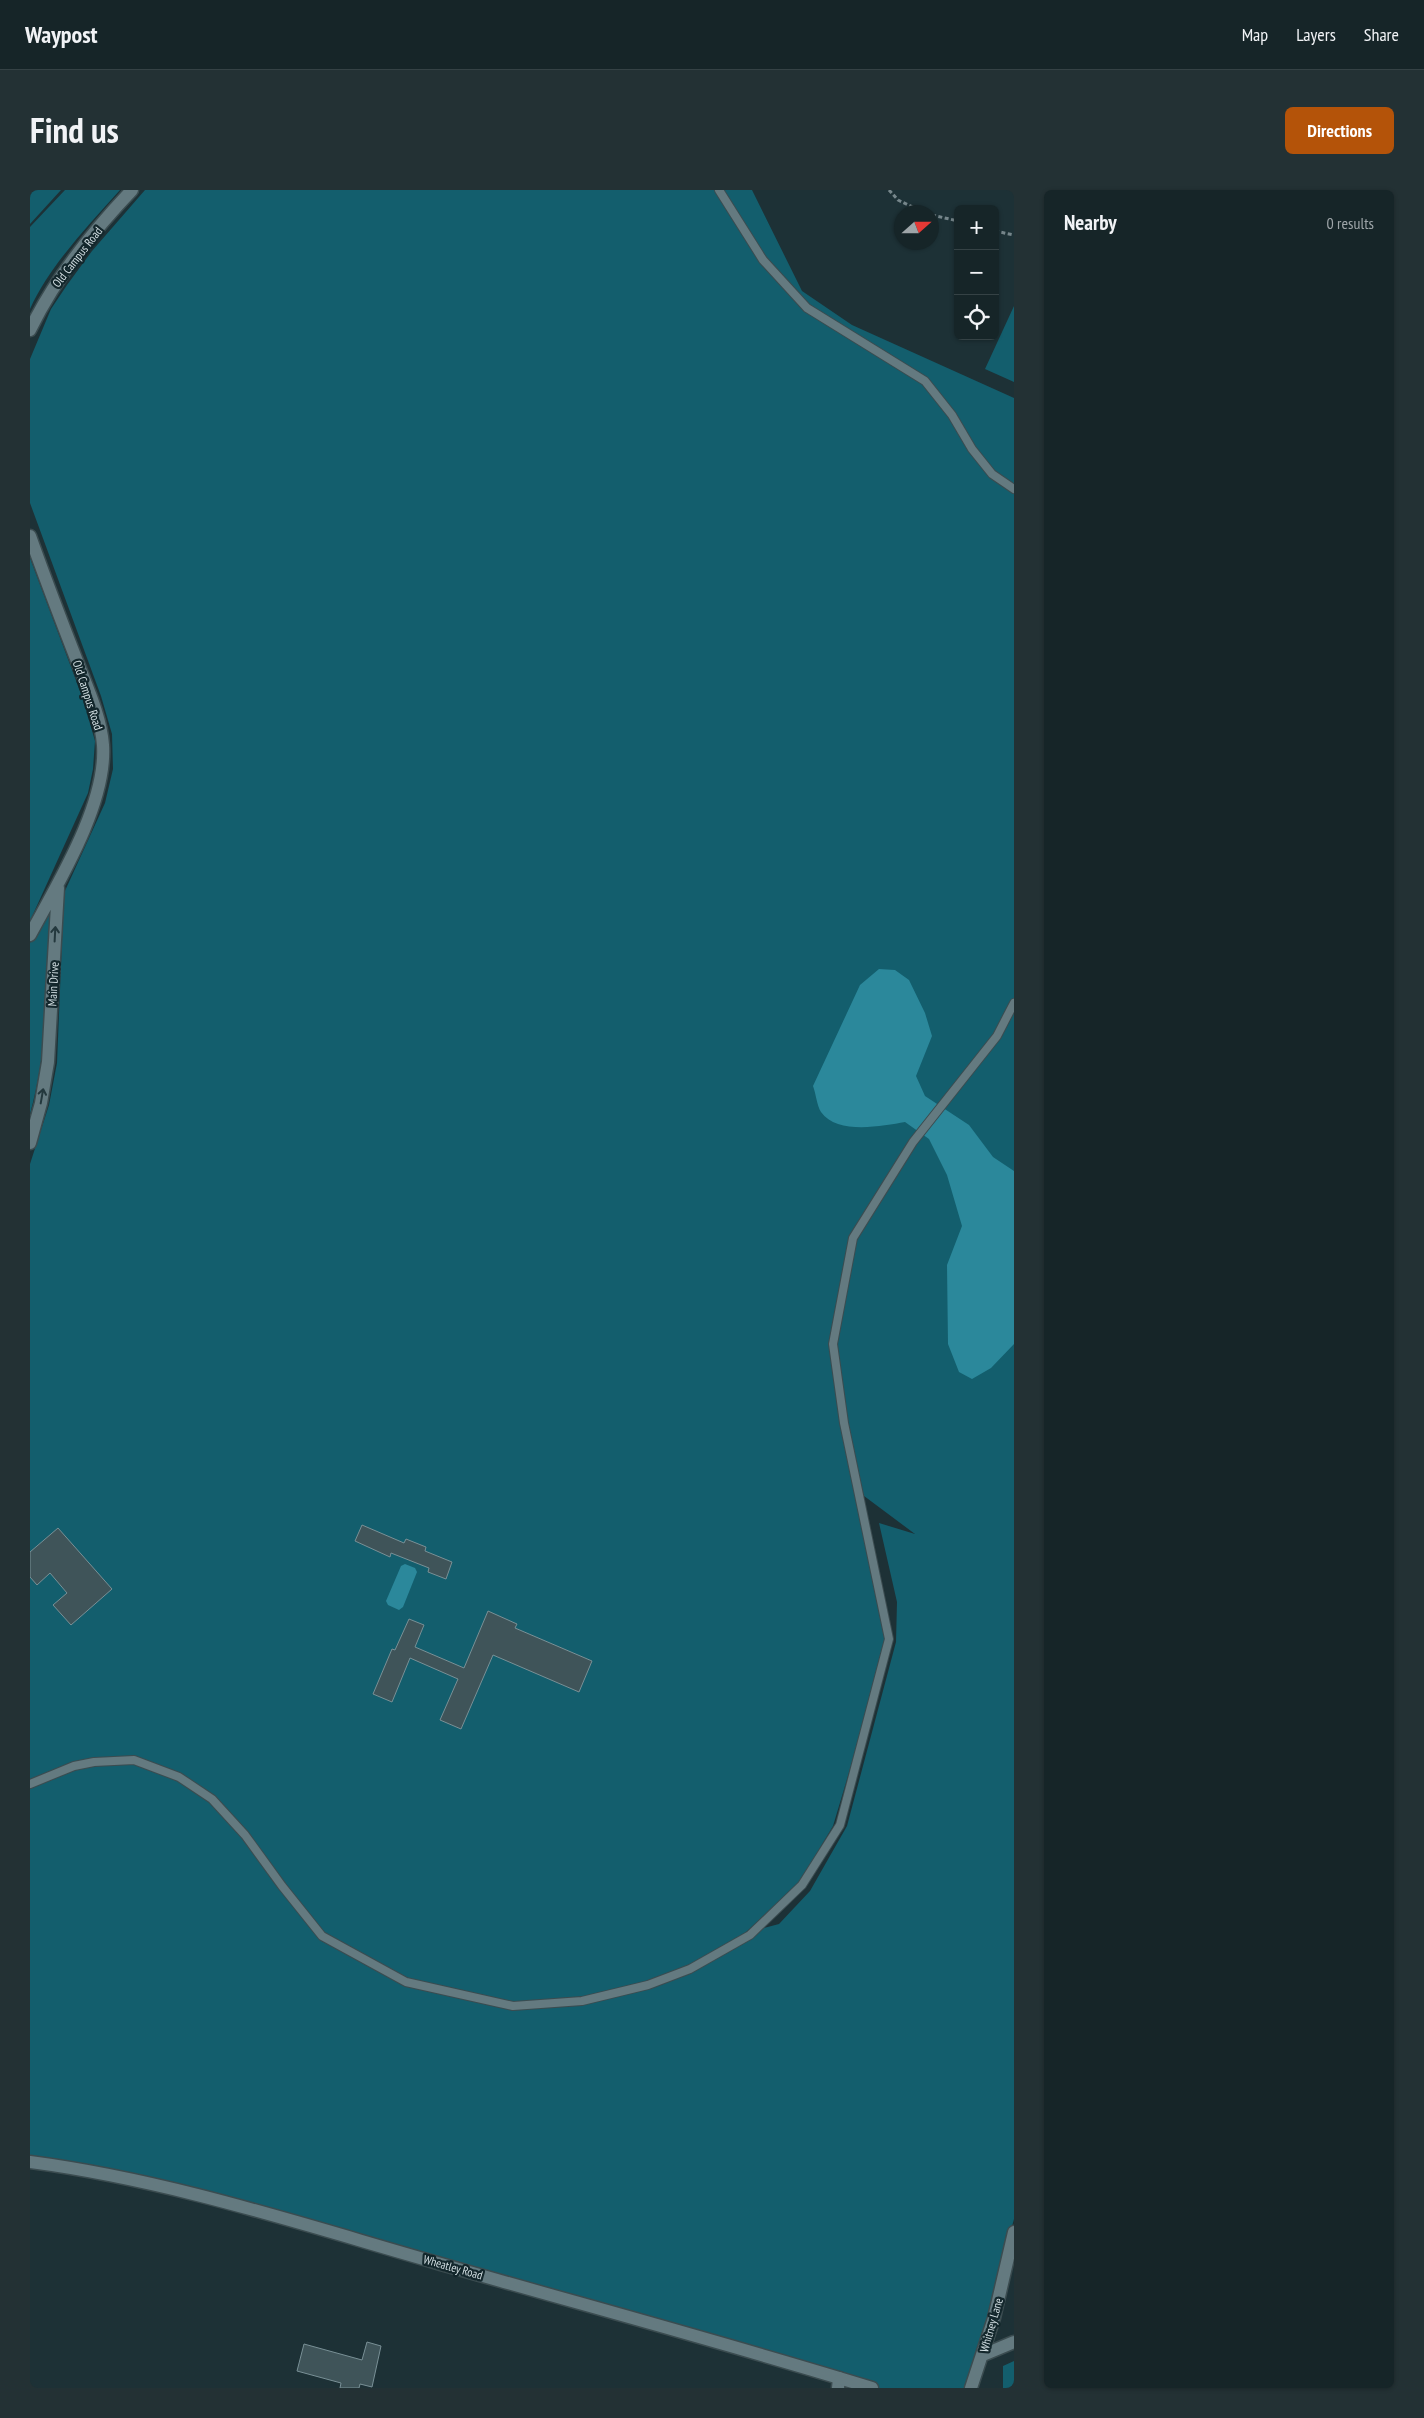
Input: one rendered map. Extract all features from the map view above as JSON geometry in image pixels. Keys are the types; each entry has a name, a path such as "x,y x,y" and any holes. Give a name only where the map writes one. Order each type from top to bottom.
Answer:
{"street":[{"name":"Old Campus Road","path":"30,330 44,301 60,276 132,190"},
{"name":"Old Campus Road","path":"30,536 92,700 103,744 102,770 96,798 58,883"},
{"path":"30,935 58,883"},
{"name":"Main Drive","path":"30,1143 41,1103 48,1062 58,883"},
{"name":"Wheatley Road","path":"30,2162 130,2179 266,2214 838,2383 872,2388"},
{"name":"Whitney Lane","path":"971,2388 983,2355 1014,2232"},
{"path":"983,2355 1014,2342"}],"lane":[{"path":"720,190 763,260 807,308 925,381 952,415 977,455 992,474 1014,488"},
{"path":"30,1784 74,1766 94,1762 134,1760 179,1777 212,1799 245,1835 322,1936 406,1982 513,2006 582,2001 648,1985 690,1969 750,1936 802,1885 840,1826 888,1639 844,1423 833,1344 853,1238 913,1142 997,1036 1014,1002"}],"path":[{"path":"889,190 898,200 908,205"},
{"path":"939,216 954,220"},
{"path":"999,232 1014,235"}],"shaded area":[{"path":"30,190 61,190 30,224"},
{"path":"65,190 120,190 59,262 38,293 30,309 30,227"},
{"path":"145,190 752,190 802,291 852,325 1014,398 1014,2219 968,2388 865,2388 166,2187 30,2162 30,1164 49,1105 57,1063 64,893 105,803 113,769 112,734 101,696 30,503 30,359 51,309 92,251","holes":["856,1490 915,1534 879,1523 897,1602 896,1642 847,1826 810,1891 779,1924 745,1933 799,1883 833,1826 889,1639"]},
{"path":"1014,306 1014,382 985,369"},
{"path":"30,558 83,699 95,741 93,769 88,793 30,921"},
{"path":"53,900 44,1035 41,1061 30,1114 30,943"},
{"path":"879,969 895,970 909,980 925,1013 932,1036 916,1076 925,1096 969,1125 993,1157 1014,1171 1014,1344 991,1368 972,1379 959,1372 948,1344 947,1265 962,1226 947,1175 929,1139 905,1122 873,1127 838,1124 828,1119 821,1112 813,1086 860,985"},
{"path":"405,1564 415,1568 417,1572 403,1607 399,1610 388,1605 386,1601 401,1566"},
{"path":"1014,2361 1014,2388 1003,2388 1003,2366"}],"building":[{"path":"362,1525 404,1543 406,1539 426,1547 425,1551 452,1562 446,1579 428,1572 429,1568 391,1553 390,1557 355,1541"},
{"path":"58,1528 112,1589 71,1625 53,1605 67,1593 50,1573 37,1585 30,1577 30,1552"},
{"path":"488,1611 517,1624 515,1628 592,1661 579,1692 493,1655 461,1729 440,1720 458,1679 410,1658 392,1702 373,1694 392,1649 395,1650 409,1619 424,1625 415,1647 464,1668"},
{"path":"367,2342 381,2346 372,2387 360,2384 359,2388 340,2388 341,2383 297,2371 304,2344 362,2360"}]}
